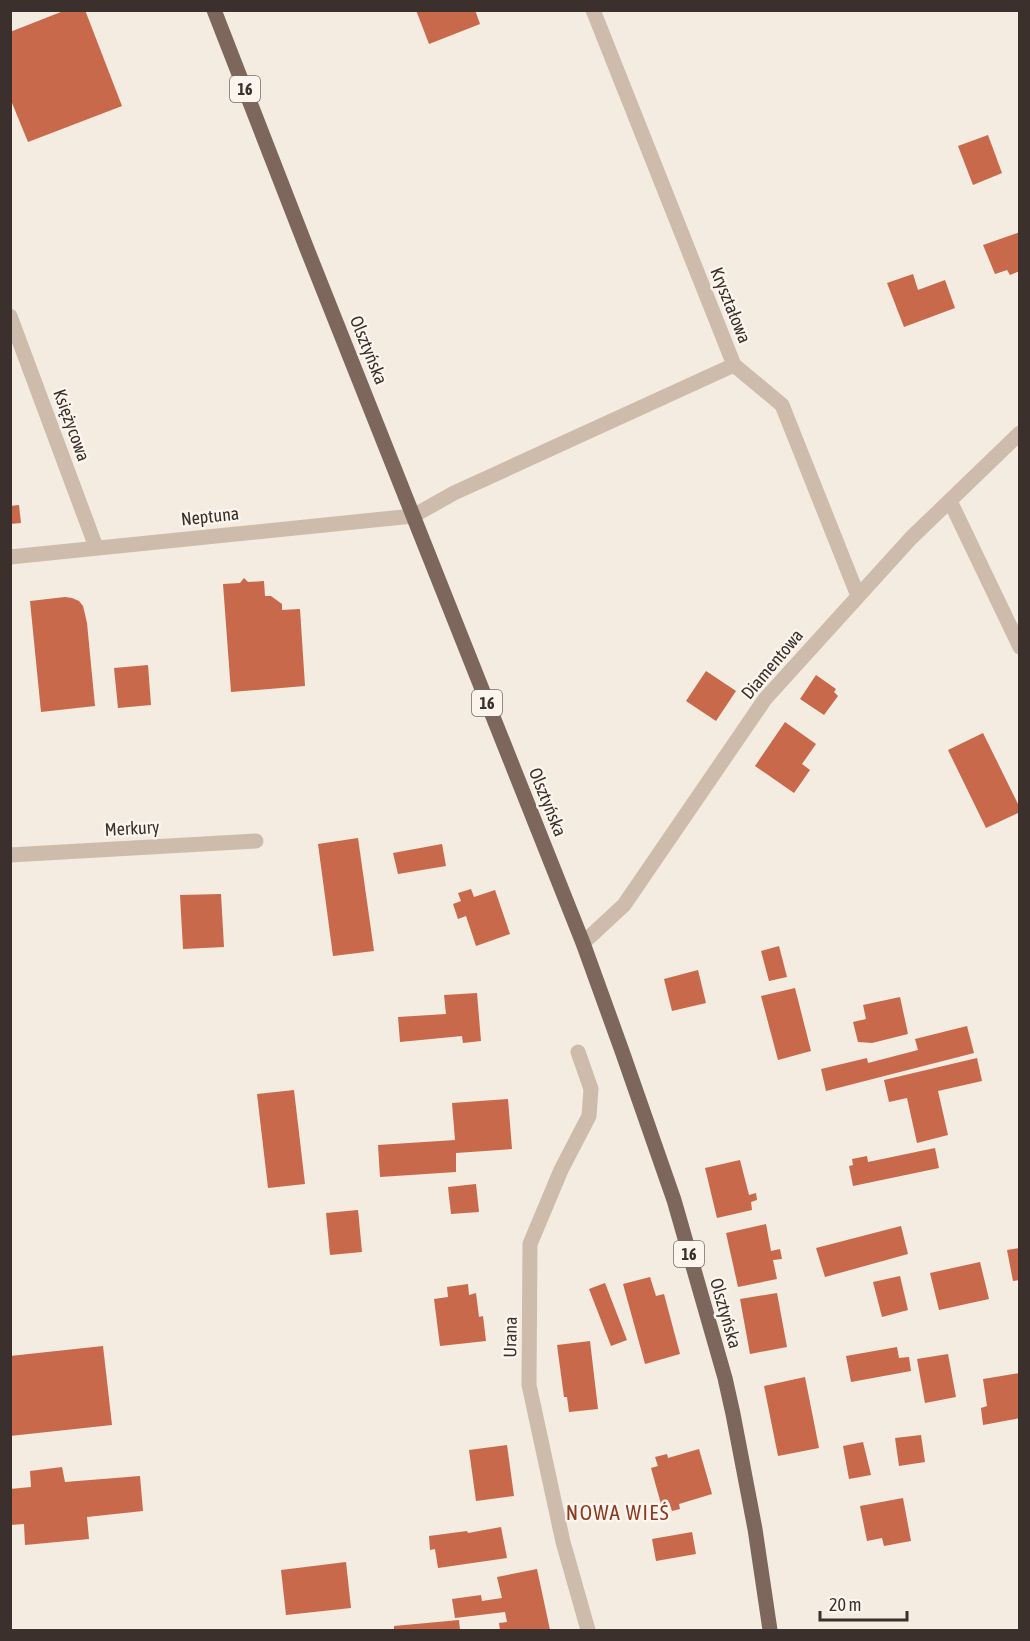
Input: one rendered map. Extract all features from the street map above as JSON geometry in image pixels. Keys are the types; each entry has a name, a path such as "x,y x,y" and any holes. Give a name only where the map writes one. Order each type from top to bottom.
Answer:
{"main road":[{"name":"Olsztyńska","path":"214,10 583,944 674,1200 733,1414 755,1529 770,1630"}],"street":[{"name":"Kryształowa","path":"593,10 734,365 782,405 858,596"},
{"name":"Księżycowa","path":"10,316 96,547"},
{"path":"413,516 454,493 734,365"},
{"name":"Diamentowa","path":"583,944 624,905 765,699 911,538 1020,433"},
{"path":"950,501 1020,647"},
{"name":"Neptuna","path":"10,557 413,516"},
{"name":"Merkury","path":"10,855 256,841"},
{"name":"Urana","path":"578,1052 591,1089 589,1116 561,1170 530,1244 529,1385 563,1542 588,1630"}],"building":[{"path":"66,10 85,10 122,106 28,142 10,98 10,32"},
{"path":"416,10 475,10 480,24 429,44"},
{"path":"988,135 1002,173 973,185 958,146"},
{"path":"1020,232 1020,271 1010,275 1007,270 995,274 983,245"},
{"path":"913,274 918,290 945,280 955,308 904,327 887,283"},
{"path":"19,505 21,523 10,524 10,506"},
{"path":"244,578 248,582 264,581 265,596 271,596 282,604 282,610 300,609 305,686 231,692 223,584 240,583"},
{"path":"65,597 79,601 83,606 87,623 95,706 41,712 30,601"},
{"path":"148,665 151,705 118,708 114,668"},
{"path":"706,671 736,691 716,721 686,701"},
{"path":"816,675 836,689 834,692 838,696 824,715 800,699"},
{"path":"785,722 816,744 802,764 810,770 794,793 755,766"},
{"path":"983,733 1020,808 1020,812 986,828 948,750"},
{"path":"358,838 374,951 333,956 318,844"},
{"path":"442,844 446,866 398,874 393,853"},
{"path":"471,889 474,897 495,890 510,934 476,946 466,916 458,919 453,904 461,901 458,893"},
{"path":"221,894 224,947 183,949 180,895"},
{"path":"779,946 787,977 769,981 761,951"},
{"path":"698,970 706,1003 672,1011 664,979"},
{"path":"795,988 811,1051 778,1060 761,996"},
{"path":"477,993 481,1041 463,1043 462,1036 400,1042 398,1017 446,1014 444,995"},
{"path":"900,997 908,1034 872,1043 858,1042 853,1022 866,1019 863,1005"},
{"path":"967,1026 974,1053 826,1091 821,1069 867,1058 868,1063 918,1050 915,1039"},
{"path":"977,1058 982,1081 938,1091 948,1135 917,1143 907,1098 889,1102 884,1080"},
{"path":"294,1090 305,1184 268,1188 257,1094"},
{"path":"508,1099 512,1149 456,1153 456,1172 380,1177 378,1145 455,1140 452,1103"},
{"path":"935,1148 939,1168 853,1186 849,1166 853,1165 852,1159 867,1156 868,1162"},
{"path":"740,1160 749,1195 756,1193 757,1200 751,1202 752,1210 717,1218 705,1168"},
{"path":"476,1184 479,1212 451,1214 448,1187"},
{"path":"358,1210 362,1252 330,1255 326,1213"},
{"path":"766,1224 771,1251 780,1249 782,1259 773,1260 777,1279 738,1287 726,1233"},
{"path":"901,1226 908,1254 825,1277 816,1248"},
{"path":"1020,1248 1020,1280 1013,1281 1007,1250"},
{"path":"980,1262 989,1299 939,1310 930,1273"},
{"path":"900,1276 908,1310 882,1317 873,1282"},
{"path":"650,1277 656,1296 664,1294 680,1354 645,1364 623,1284"},
{"path":"605,1283 627,1340 611,1346 589,1289"},
{"path":"468,1284 469,1295 476,1293 479,1317 483,1316 486,1341 440,1346 434,1299 448,1297 447,1287"},
{"path":"777,1293 787,1347 750,1354 740,1299"},
{"path":"590,1341 598,1409 569,1412 567,1397 564,1397 557,1345"},
{"path":"103,1346 112,1425 10,1436 10,1356"},
{"path":"897,1347 899,1358 909,1357 911,1371 851,1382 846,1356"},
{"path":"948,1354 956,1397 925,1403 917,1359"},
{"path":"1020,1373 1020,1418 983,1425 981,1408 987,1406 983,1379"},
{"path":"805,1377 819,1448 778,1456 764,1386"},
{"path":"921,1435 925,1462 899,1466 895,1438"},
{"path":"863,1442 871,1475 849,1479 843,1446"},
{"path":"507,1445 514,1496 476,1501 469,1450"},
{"path":"699,1449 712,1494 679,1504 680,1509 672,1511 669,1502 661,1504 651,1468 658,1466 655,1457 667,1454 668,1458"},
{"path":"62,1467 65,1482 140,1476 143,1511 87,1517 89,1539 25,1545 24,1524 10,1525 10,1489 31,1487 30,1471"},
{"path":"903,1498 911,1541 884,1546 882,1538 867,1541 860,1506"},
{"path":"501,1527 507,1558 438,1568 435,1549 430,1550 429,1536 467,1531 468,1533"},
{"path":"692,1532 696,1554 656,1561 652,1539"},
{"path":"346,1562 351,1608 286,1615 281,1570"},
{"path":"537,1569 550,1630 500,1630 499,1623 507,1622 505,1612 455,1618 452,1599 481,1595 482,1601 502,1598 497,1577"},
{"path":"459,1620 460,1630 394,1630 394,1626"}],"district":[{"name":"NOWA WIEŚ","path":"618,1512"}]}
